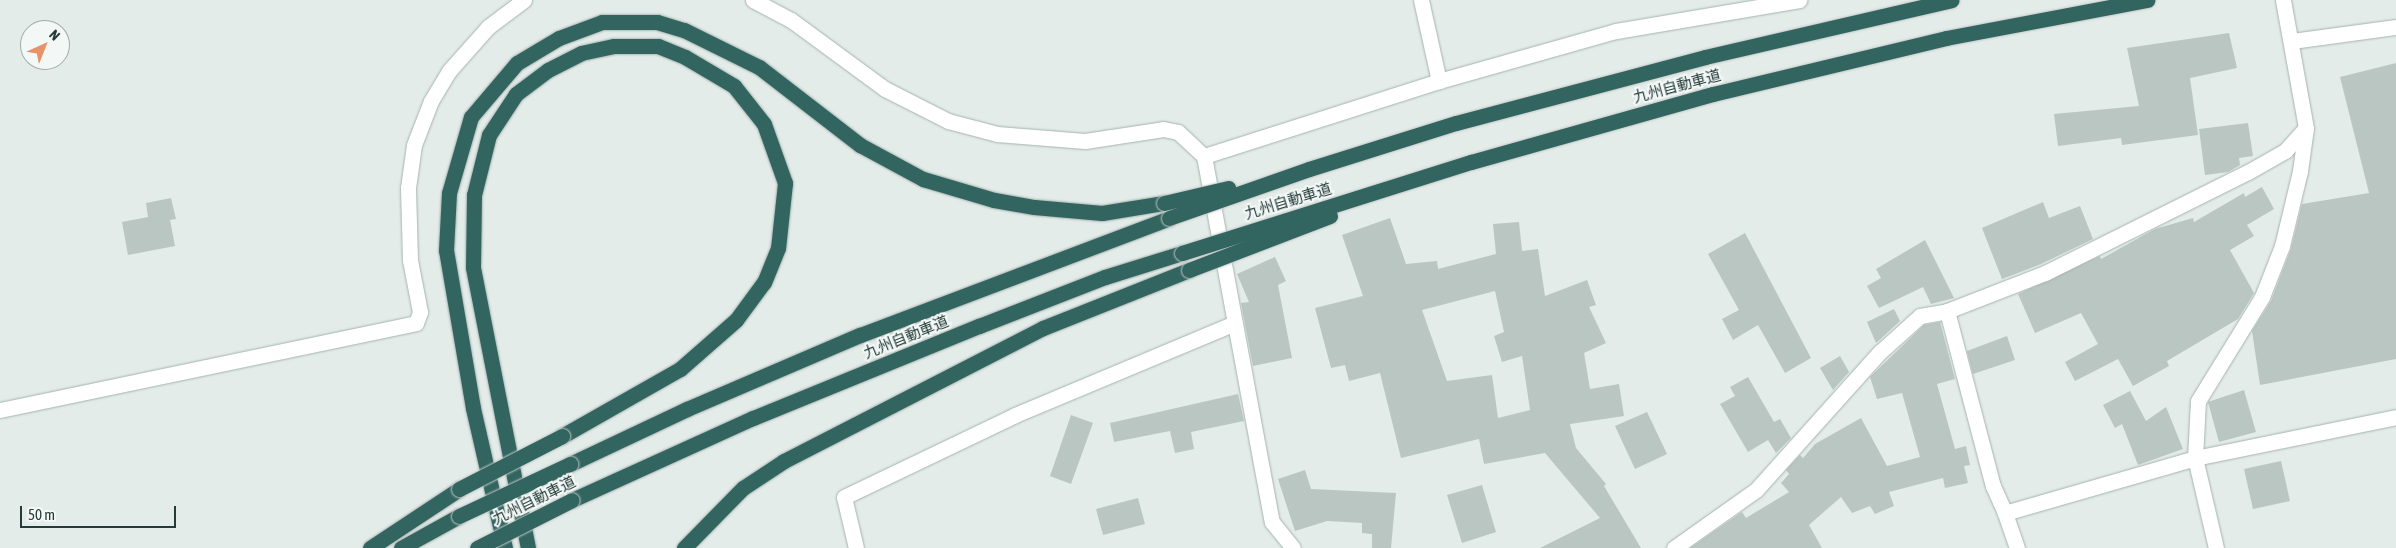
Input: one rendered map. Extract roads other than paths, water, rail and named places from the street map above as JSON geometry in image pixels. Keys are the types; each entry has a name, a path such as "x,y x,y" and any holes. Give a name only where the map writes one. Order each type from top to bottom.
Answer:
{"highway":[{"name":"九州自動車道","path":"401,548 458,516 687,409 860,335 1167,210 1309,169 1456,123 1686,62 1951,0"},
{"name":"九州自動車道","path":"477,548 572,500 753,418 1105,277 1471,162 1722,91 1946,38 2147,0"},
{"path":"506,548 474,408 446,250 450,193 471,117 517,63 559,38 602,22 657,22 684,30 759,67 860,145 923,179 1034,207 1102,213 1167,210"},
{"path":"370,548 459,489 562,436 680,369 736,320 764,282 778,248 785,183 764,124 726,80 685,57 658,46 614,46 581,52 548,70 516,94 489,135 474,195 472,267 528,548"},
{"path":"684,548 743,488 784,461 1043,328 1471,162"}],"street":[{"path":"0,410 416,323 420,312 410,260 408,188 414,145 431,101 449,71 488,27 524,0"},
{"path":"753,0 791,20 885,89 948,121 997,134 1085,141 1163,129 1178,132 1204,156 1272,522 1293,548"},
{"path":"1421,0 1439,81"},
{"path":"1204,156 1439,81 1616,31 1799,0"},
{"path":"2216,548 2195,458 2198,401 2262,297 2282,246 2300,171 2306,128 2293,68 2292,41 2284,0"},
{"path":"2292,41 2396,28"},
{"path":"1674,548 1756,490 1880,352 1920,316 1947,311 2045,273 2248,172 2285,151 2306,128"},
{"path":"1947,311 1993,486 2017,548"},
{"path":"856,548 844,497 1016,415 1234,323"},
{"path":"2005,513 2195,458 2396,417"}]}
